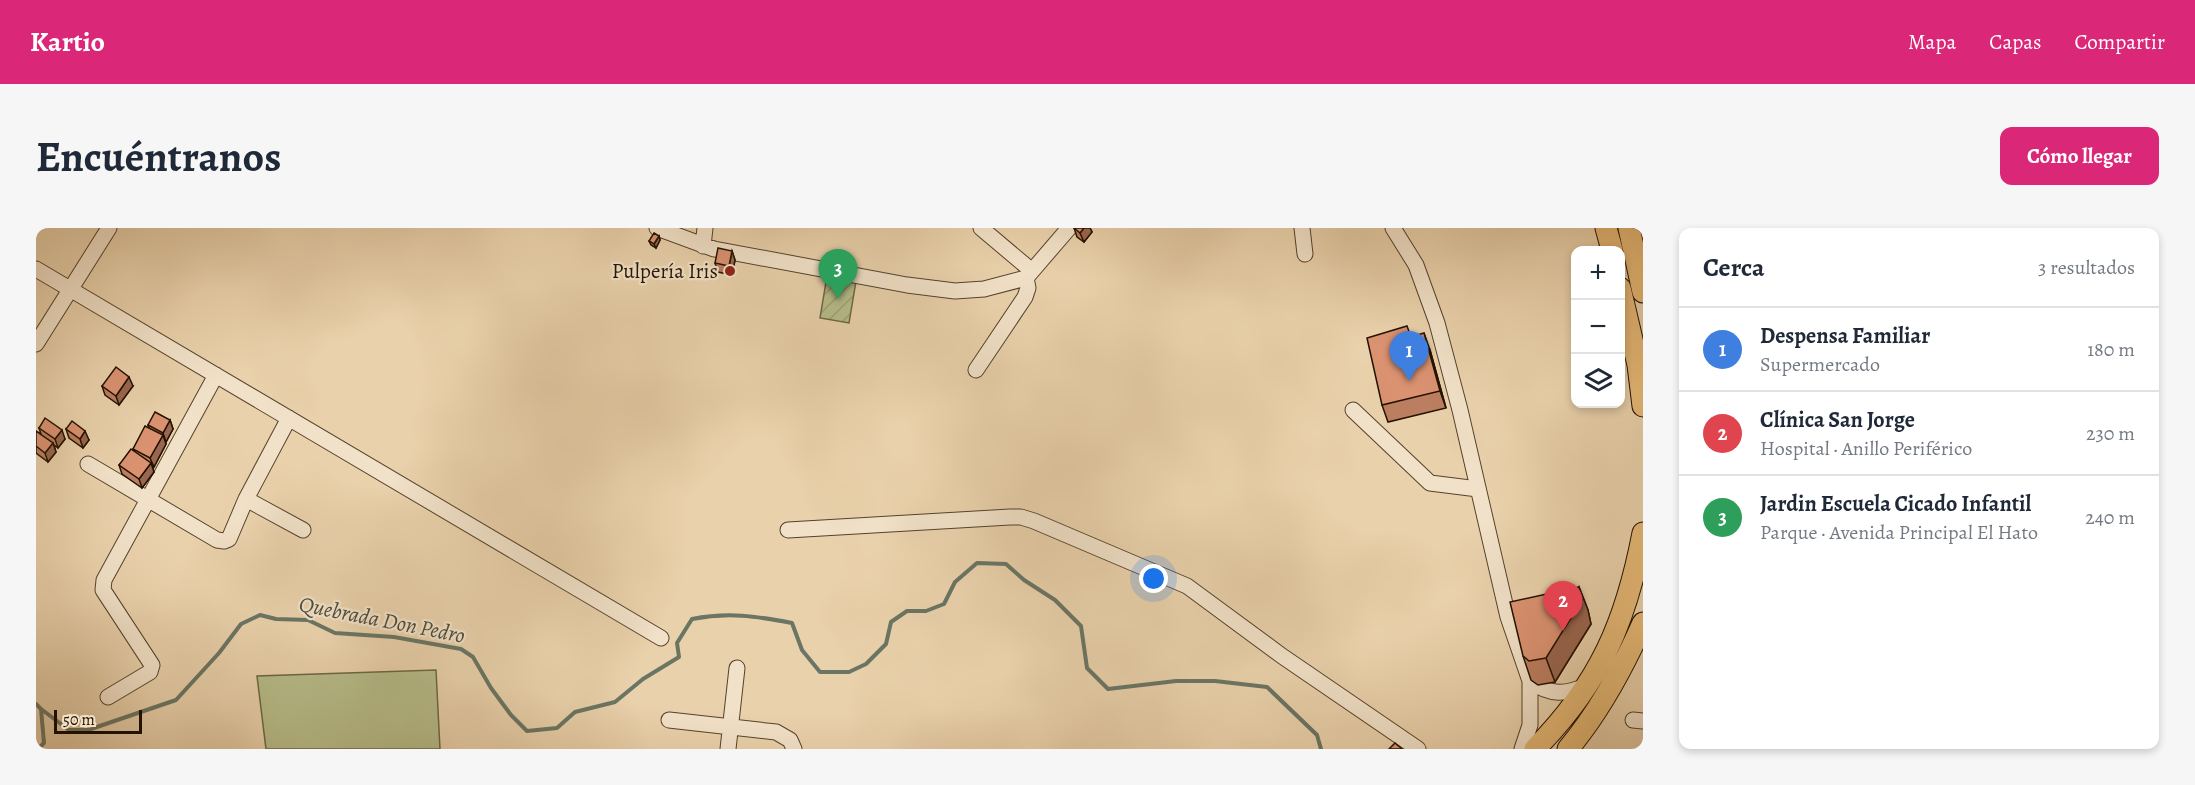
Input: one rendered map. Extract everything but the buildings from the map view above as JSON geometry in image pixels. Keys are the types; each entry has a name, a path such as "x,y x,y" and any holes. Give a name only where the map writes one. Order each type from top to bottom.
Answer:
{"highway":[{"path":"1606,228 1611,246"},
{"path":"1629,228 1639,250 1643,292"},
{"path":"1623,300 1638,365 1643,406"},
{"path":"1535,749 1589,684 1604,658 1623,615 1636,572 1643,533"},
{"path":"1568,749 1584,730 1623,668 1643,623"}],"street":[{"path":"36,344 109,228"},
{"path":"657,228 703,246 907,285 955,291 984,289 1029,274 1069,228"},
{"path":"703,246 705,228"},
{"path":"981,228 1029,274"},
{"path":"1302,228 1305,254"},
{"path":"1393,228 1416,265 1437,323 1460,410 1508,617 1530,681 1530,725 1522,749"},
{"path":"36,269 661,638"},
{"path":"976,370 1025,297 1029,274"},
{"path":"108,697 152,669 152,665 103,590 104,580 216,375"},
{"path":"1353,410 1430,483 1478,489"},
{"path":"88,464 217,540 224,541 228,539 246,499 289,418"},
{"path":"246,499 303,530"},
{"path":"788,530 1010,517 1021,517 1034,521 1187,586 1282,656 1418,749"},
{"path":"728,749 737,668"},
{"path":"1530,681 1550,693 1574,691 1589,684"},
{"path":"669,720 776,732 790,740 795,749"}],"green space":[{"path":"827,276 856,281 849,323 820,318"},
{"path":"436,670 440,749 266,749 257,676"}],"waterway":[{"name":"Quebrada Don Pedro","path":"41,709 69,730 88,730 176,700 219,653 241,624 260,615 276,619 308,620 335,633 394,637 461,649 473,657 491,688 511,715 527,731 557,728 575,712 615,702 643,679 679,657 677,643 692,619 742,616 792,623 802,650 820,672 849,672 866,664 886,644 891,622 907,611 926,611 944,604 955,582 977,563 1006,564 1024,580 1055,600 1081,626 1087,668 1108,689 1176,681 1215,681 1267,687 1317,735 1321,749"},
{"path":"36,704 41,709 44,743 38,749"}],"place":[{"name":"Pulpería Iris","path":"730,271"},
{"name":"Jardin Escuela Cicado Infantil","path":"838,299"},
{"name":"Despensa Familiar","path":"1409,381"},
{"name":"Clínica San Jorge","path":"1563,631"}]}
